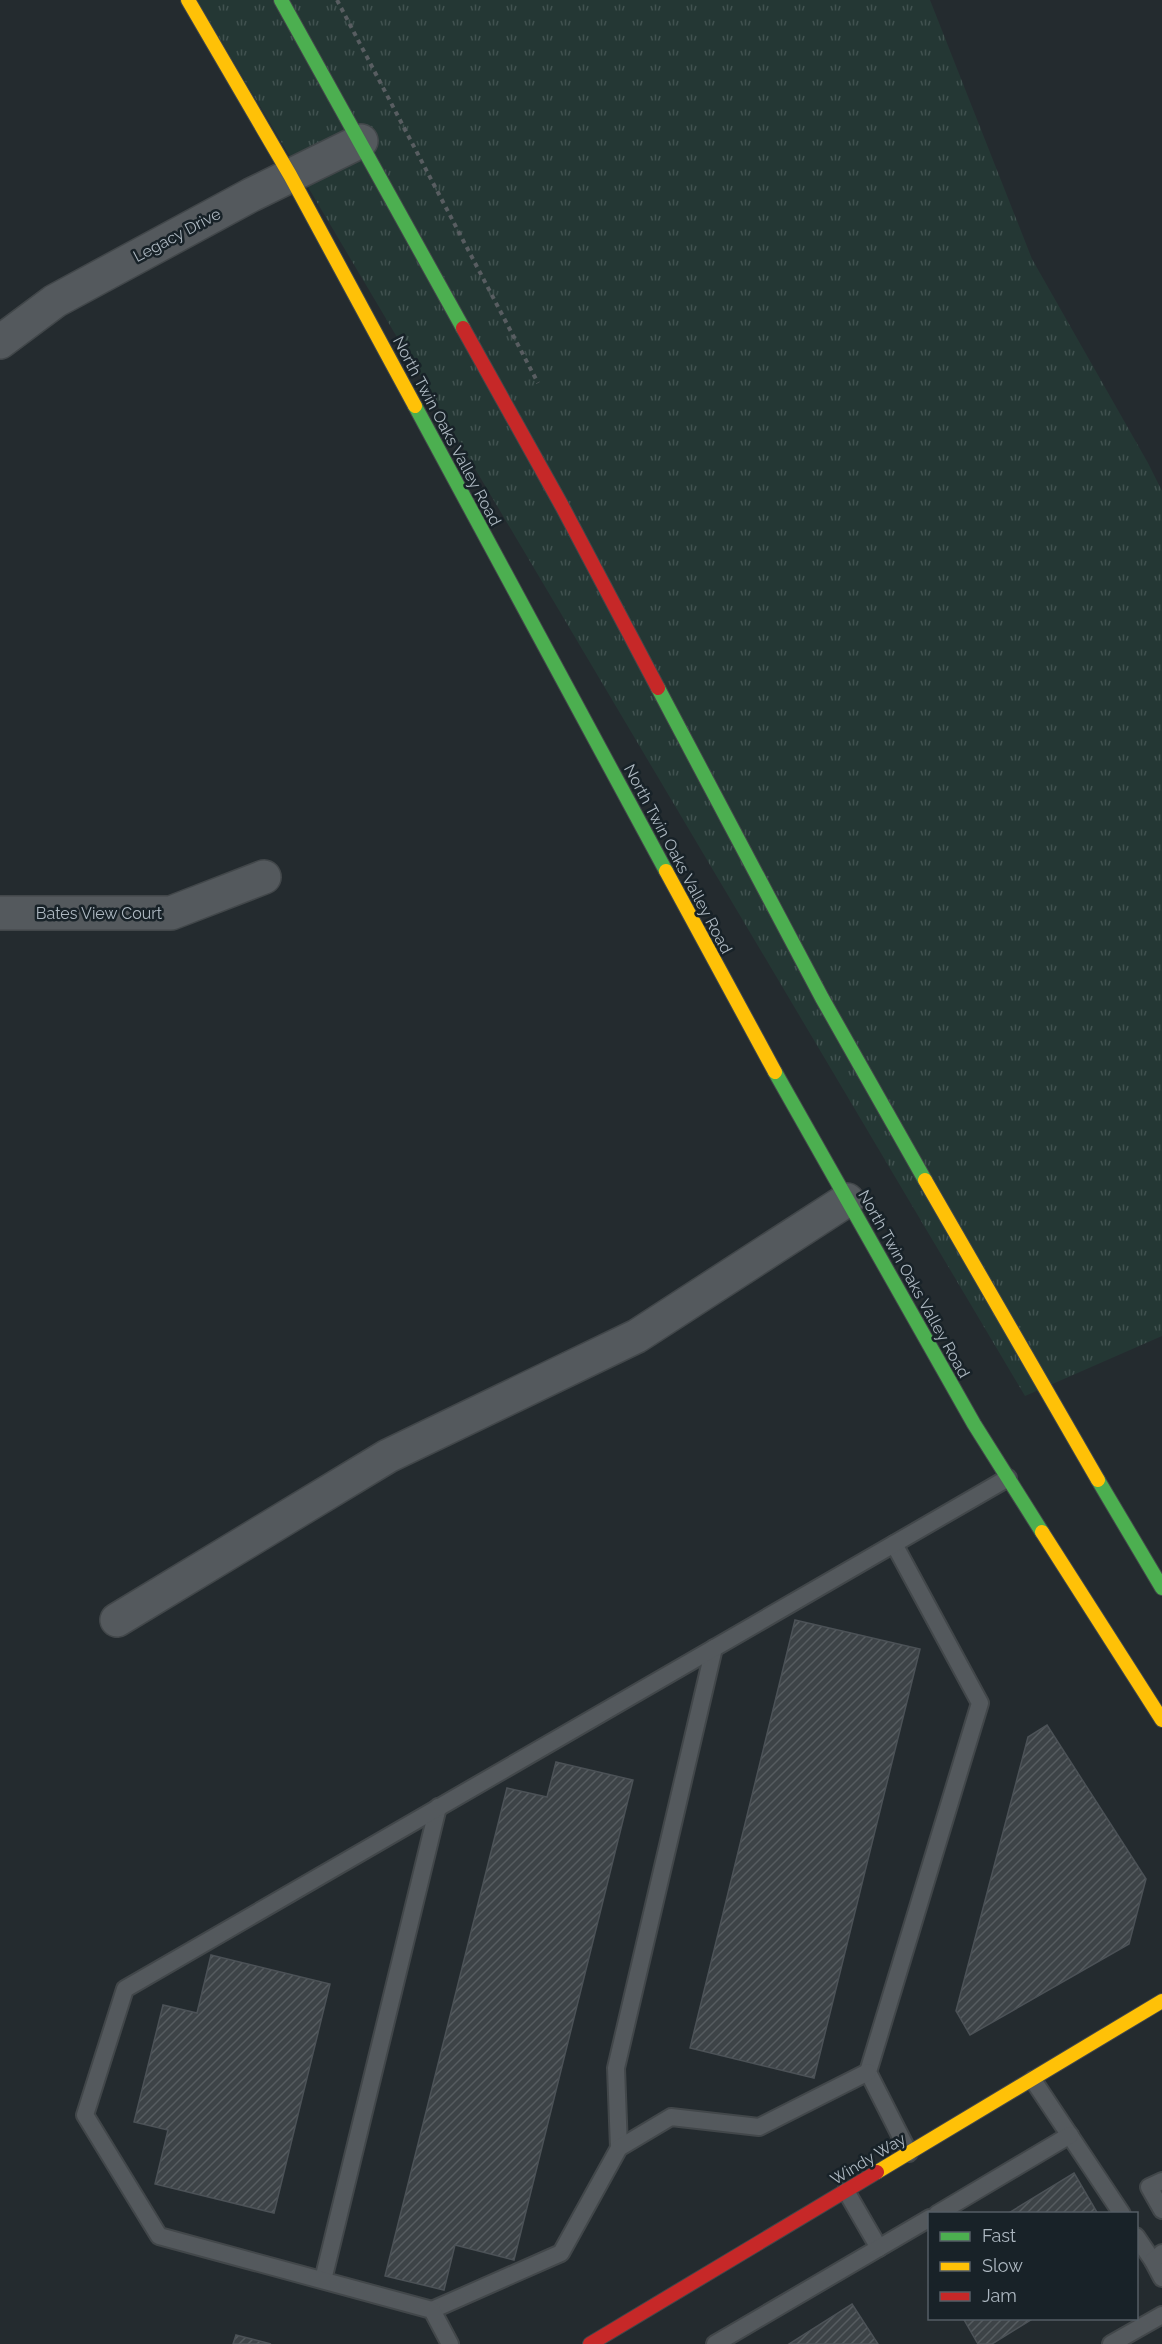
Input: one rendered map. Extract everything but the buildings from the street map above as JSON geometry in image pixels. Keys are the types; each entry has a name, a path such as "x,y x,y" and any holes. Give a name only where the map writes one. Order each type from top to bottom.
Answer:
{"main road":[{"name":"North Twin Oaks Valley Road","path":"188,0 290,174 755,1036 974,1424 1162,1720"},
{"path":"281,0 562,506 822,998 1043,1387 1162,1588"},
{"name":"Windy Way","path":"590,2344 1162,2001"}],"street":[{"name":"Legacy Drive","path":"0,342 55,301 290,174 361,141"},
{"name":"Bates View Court","path":"0,914 171,913 264,877"},
{"path":"117,1620 388,1456 637,1336 848,1200"}],"lane":[{"path":"868,2072 759,2127 671,2117 619,2148 561,2253 432,2310 159,2236 85,2115 124,1989 1008,1478"},
{"path":"894,1544 980,1703 868,2072 909,2153"},
{"path":"619,2148 616,2068 714,1648"},
{"path":"323,2280 438,1807"},
{"path":"1033,2080 1121,2212"},
{"path":"940,2212 1070,2135"},
{"path":"1162,2181 1149,2187 1162,2210"},
{"path":"846,2191 879,2248"},
{"path":"714,2344 928,2219"},
{"path":"1138,2237 1157,2257 1162,2278"},
{"path":"432,2310 450,2344"},
{"path":"1112,2344 1162,2314"}],"green space":[{"path":"197,0 930,0 1032,259 1162,491 1162,1336 1025,1396"}],"traffic: fast":[{"path":"281,0 463,328"},
{"path":"415,406 666,871"},
{"path":"658,688 822,998 925,1180"},
{"path":"775,1072 974,1424 1042,1532"},
{"path":"1098,1480 1162,1588"}],"traffic: slow":[{"path":"188,0 290,175 415,406"},
{"path":"666,871 775,1072"},
{"path":"925,1180 1098,1480"},
{"path":"1042,1532 1162,1720"},
{"path":"877,2172 1162,2001"}],"traffic: jam":[{"path":"463,328 562,506 658,688"},
{"path":"590,2344 877,2172"}]}
